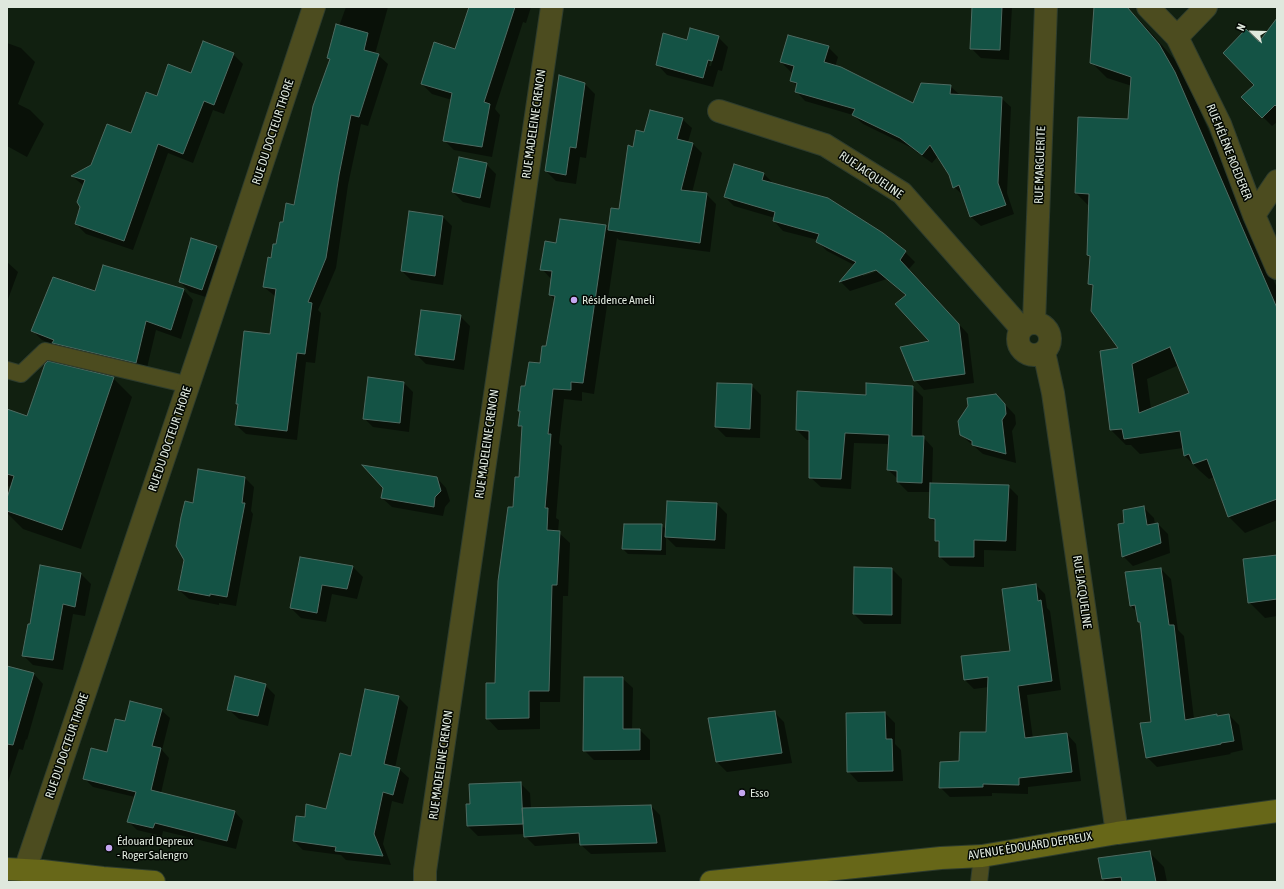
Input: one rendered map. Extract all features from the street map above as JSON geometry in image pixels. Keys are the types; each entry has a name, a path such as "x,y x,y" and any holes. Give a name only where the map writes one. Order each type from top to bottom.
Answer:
{"street":[{"name":"RUE DU DOCTEUR THORE","path":"16,870 188,385 314,7"},
{"name":"RUE MADELEINE CRENON","path":"425,882 434,808 552,7"},
{"name":"RUE MARGUERITE","path":"1044,352 1034,356 1023,352 1017,343 1018,332 1028,325 1046,7"},
{"name":"RUE HÉLÈNE ROEDERER","path":"1148,7 1177,37 1220,124 1254,215 1277,268"},
{"path":"1177,37 1206,7"},
{"name":"RUE JACQUELINE","path":"719,111 825,145 902,193 1028,325"},
{"path":"1254,215 1277,181"},
{"name":"RUE JACQUELINE","path":"1044,352 1053,393 1117,833"},
{"name":"AVENUE ÉDOUARD DEPREUX","path":"711,882 838,875 941,858 982,856 1117,833 1277,811"},
{"path":"16,870 154,882"}],"lane":[{"path":"7,370 21,374 45,351 188,385"},
{"path":"979,882 982,856"}],"building":[{"path":"469,7 515,7 484,102 490,104 482,147 443,141 452,93 421,84 434,42 455,49"},
{"path":"972,7 1002,7 1000,50 970,49"},
{"path":"1094,7 1127,7 1159,44 1175,72 1277,308 1277,499 1228,517 1207,459 1193,464 1189,454 1184,456 1180,431 1124,439 1122,429 1110,430 1100,351 1118,348 1091,311 1093,285 1088,284 1090,256 1087,255 1089,194 1075,193 1078,117 1128,119 1131,77 1090,63","holes":["1170,347 1189,393 1139,413 1132,364"]},
{"path":"1277,18 1277,107 1275,105 1262,118 1241,97 1254,85 1223,53 1246,29 1259,42"},
{"path":"336,24 368,33 364,50 379,54 359,117 351,115 339,175 326,258 308,302 312,303 305,354 297,353 287,431 235,425 244,331 270,334 276,289 263,287 268,257 271,258 273,244 276,244 280,222 283,222 286,203 294,205 313,106 330,59 327,58"},
{"path":"690,28 719,36 712,61 708,60 703,78 656,65 663,33 687,40"},
{"path":"788,35 829,46 824,62 841,67 913,103 921,83 951,85 950,94 1002,97 998,183 1006,205 970,217 959,185 953,188 949,175 930,145 922,155 900,138 852,115 855,109 795,92 797,83 790,81 794,66 780,62"},
{"path":"203,41 234,53 214,105 204,101 183,154 158,144 124,241 75,224 80,207 77,202 85,180 71,176 91,165 107,124 131,133 146,92 157,96 168,64 191,73"},
{"path":"559,75 585,83 576,148 570,147 566,175 545,171"},
{"path":"650,110 683,118 677,139 693,143 681,190 707,193 700,243 608,230 611,208 619,209 628,145 633,147 636,130 644,132"},
{"path":"459,157 487,163 480,198 452,192"},
{"path":"734,164 764,173 762,180 828,198 883,233 906,251 900,260 959,324 965,374 914,381 900,347 929,341 895,304 906,295 876,270 839,282 856,262 816,242 819,234 773,221 775,212 724,197"},
{"path":"409,211 443,216 435,276 401,271"},
{"path":"560,219 606,225 583,383 571,382 571,390 553,389 548,434 551,434 545,508 548,508 547,530 560,531 557,585 552,585 549,691 529,691 529,718 486,719 486,683 495,683 498,581 508,507 513,507 515,477 519,477 522,426 518,426 520,411 518,411 521,386 525,386 529,362 540,363 542,346 546,346 555,296 549,295 552,271 540,270 545,241 556,243"},
{"path":"191,238 217,246 202,290 179,282"},
{"path":"103,265 184,289 171,330 146,321 136,363 52,343 54,340 31,331 53,277 95,291"},
{"path":"421,310 461,315 454,360 415,355"},
{"path":"48,361 114,377 62,530 7,511 7,498 14,476 7,474 7,409 27,416 45,364"},
{"path":"368,377 404,382 400,423 363,419"},
{"path":"717,383 752,384 750,429 715,427"},
{"path":"866,383 913,386 912,436 924,436 922,483 897,482 897,471 887,470 889,435 845,433 841,479 809,478 809,431 796,430 797,391 866,395"},
{"path":"996,394 1005,404 1006,414 1002,420 1006,454 972,445 972,441 960,435 958,421 968,406 967,398"},
{"path":"362,465 437,477 441,491 435,497 434,507 381,498 383,488"},
{"path":"198,469 245,477 242,503 245,503 227,597 210,594 210,596 178,590 184,560 176,546 185,501 193,503"},
{"path":"930,483 1009,485 1006,541 974,540 974,557 939,557 939,541 935,541 935,519 929,518"},
{"path":"667,501 717,503 715,540 665,537"},
{"path":"1144,506 1147,525 1158,523 1161,543 1122,557 1118,524 1124,523 1123,510"},
{"path":"624,524 662,524 661,550 622,549"},
{"path":"1277,555 1277,599 1248,603 1243,559"},
{"path":"300,557 353,566 347,589 322,585 317,613 290,608"},
{"path":"40,565 81,573 75,607 63,604 53,660 22,656 28,624 30,624"},
{"path":"854,567 892,568 892,615 853,614"},
{"path":"1161,568 1169,625 1174,625 1185,720 1217,714 1217,716 1229,714 1234,741 1146,758 1140,723 1151,722 1140,622 1138,622 1135,605 1130,606 1125,572"},
{"path":"1036,584 1038,601 1041,600 1052,681 1018,686 1025,738 1067,733 1072,772 1019,778 1019,785 983,784 983,787 939,788 940,762 959,761 960,732 986,732 988,677 964,680 961,656 1010,651 1002,589"},
{"path":"7,666 34,673 13,745 7,744"},
{"path":"235,676 266,684 258,716 227,710"},
{"path":"584,677 623,677 623,729 640,729 640,750 583,751"},
{"path":"365,689 399,696 384,764 400,768 393,795 383,792 374,834 383,856 335,851 336,847 293,841 296,816 305,817 306,804 326,809 340,753 351,756"},
{"path":"130,701 162,709 152,746 161,748 151,790 235,811 227,841 155,823 153,828 127,822 136,792 83,779 91,748 107,752 115,719 125,721"},
{"path":"775,711 782,753 716,762 708,718"},
{"path":"885,712 886,739 892,739 893,771 847,772 846,713"},
{"path":"521,782 523,824 467,826 466,804 470,804 469,784"},
{"path":"651,805 657,843 580,845 579,833 524,837 522,808"},
{"path":"1150,851 1156,882 1122,882 1121,877 1102,879 1098,858"}],"place":[{"name":"Résidence Ameli","path":"574,300"},
{"name":"Esso","path":"742,793"},
{"name":"Édouard Depreux - Roger Salengro","path":"109,848"}]}
